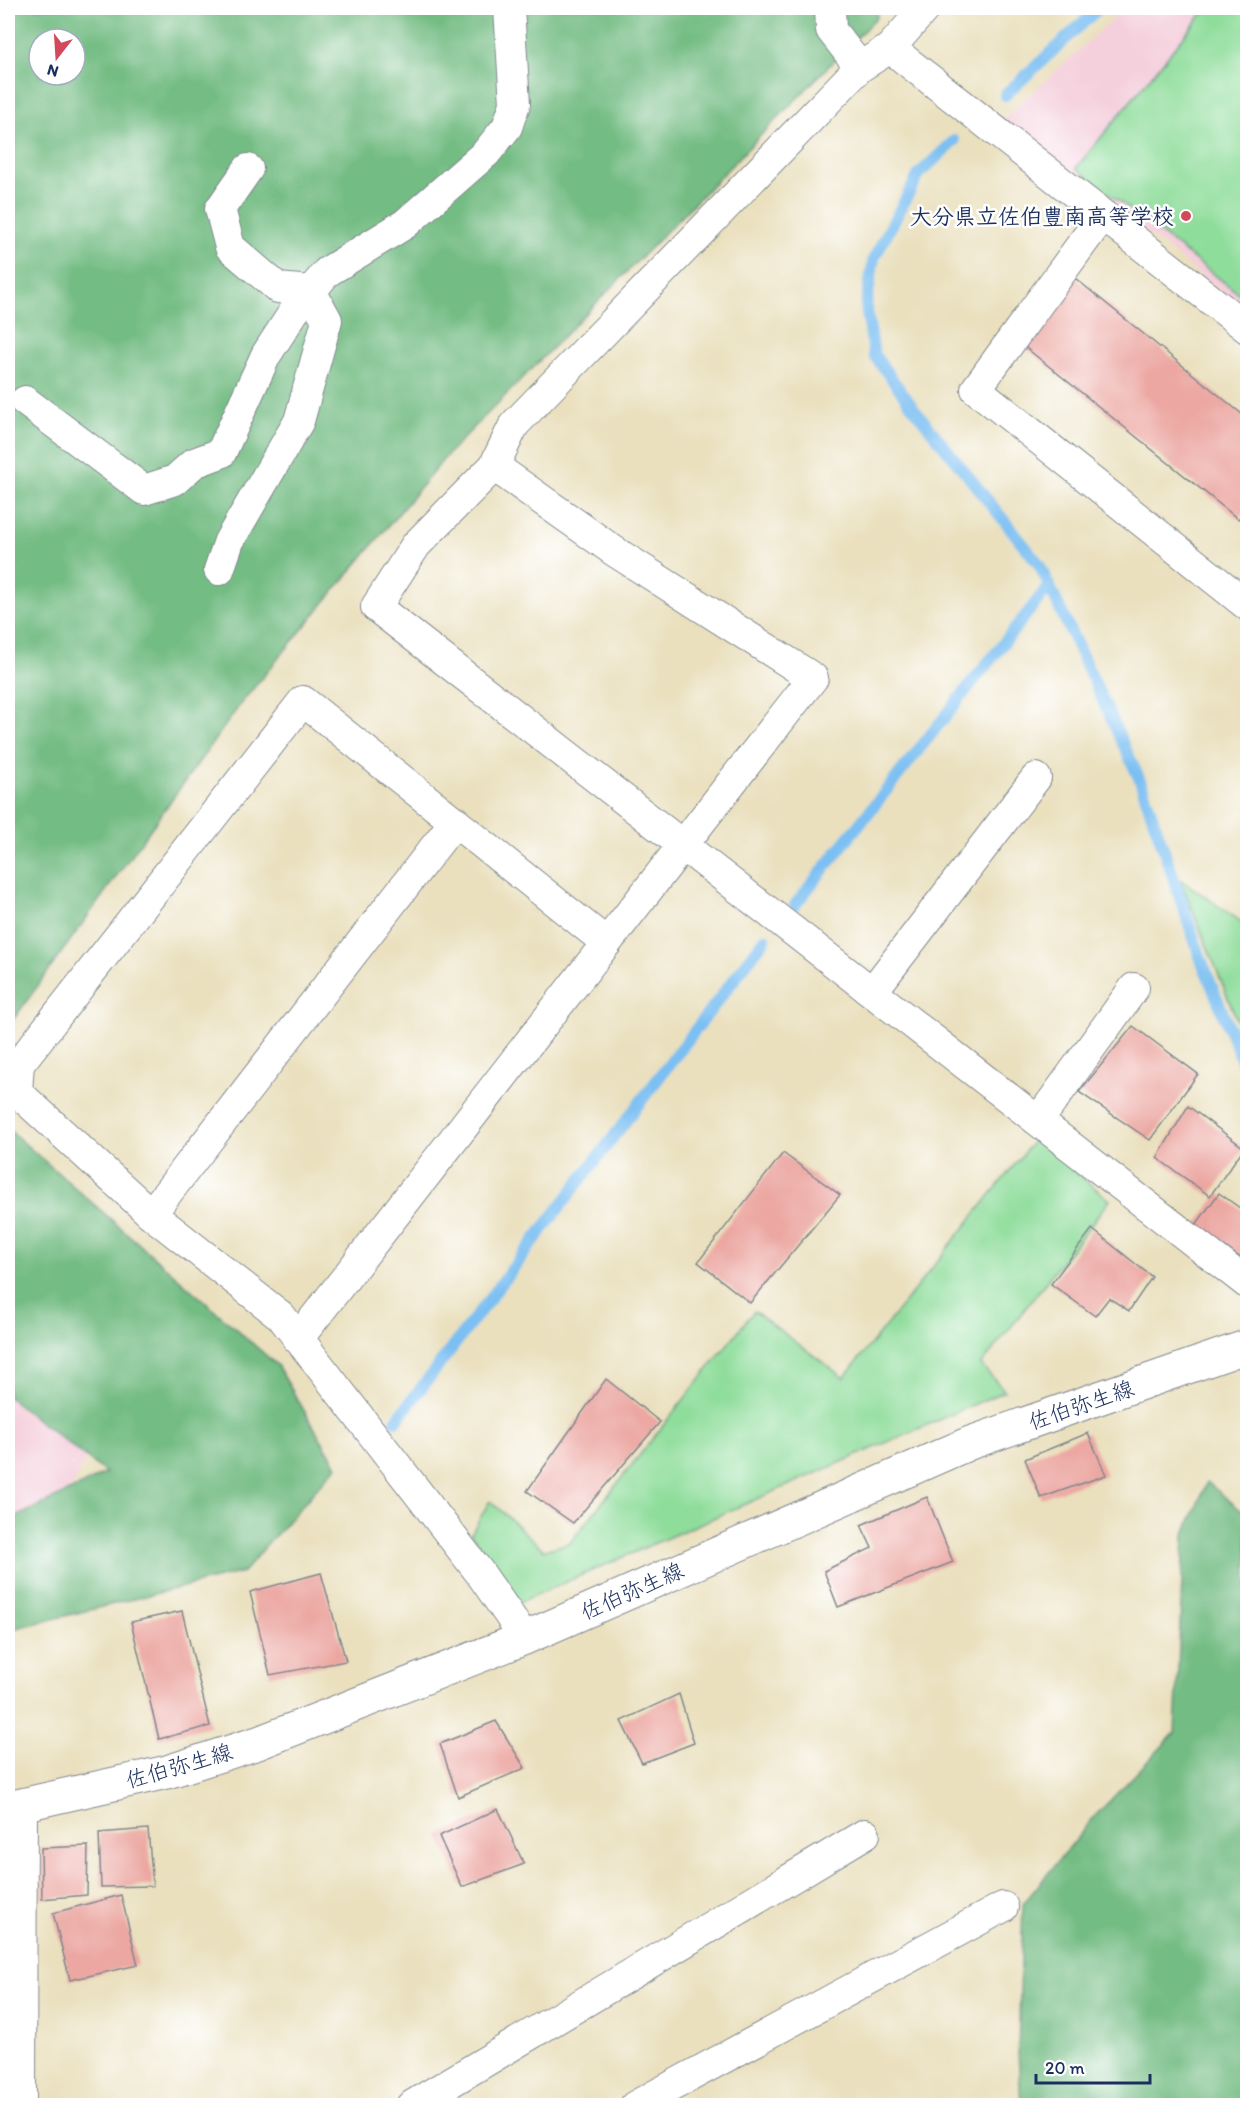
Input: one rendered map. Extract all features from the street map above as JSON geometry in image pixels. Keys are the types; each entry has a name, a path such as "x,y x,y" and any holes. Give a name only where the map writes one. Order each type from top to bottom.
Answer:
{"main road":[{"name":"佐伯弥生線","path":"15,1806 167,1772 258,1743 525,1638 970,1443 1248,1346"}],"street":[{"path":"25,401 144,490 175,480 194,463 221,453 266,355 295,310 327,272 405,224 486,153 507,127 516,104 509,8"},
{"path":"830,8 831,30 860,67"},
{"path":"925,8 890,48 860,67 514,425 494,466 416,545 376,607 1248,1284"},
{"path":"890,48 1248,329"},
{"path":"248,169 220,209 230,247 278,288 311,291"},
{"path":"1103,216 976,389 1248,606"},
{"path":"219,570 229,542 299,421 327,320 311,291"},
{"path":"298,1339 813,678 614,551 494,466"},
{"path":"525,1638 480,1573 280,1316 151,1214 17,1092 19,1064 303,701 607,943"},
{"path":"872,992 1036,778"},
{"path":"151,1214 455,821"},
{"path":"1038,1122 1134,988"},
{"path":"15,1806 21,2106"},
{"path":"411,2106 865,1834"},
{"path":"635,2106 1003,1907"}],"shaded area":[{"name":"大分県立佐伯豊南高等学校","path":"1125,8 1247,8 1247,312 1003,119"},
{"path":"8,1328 93,1445 8,1612"}],"green space":[{"path":"8,8 876,8 877,17 448,454 242,702 8,1027"},
{"name":"大分県立佐伯豊南高等学校","path":"1207,8 1247,8 1247,300 1076,168"},
{"path":"1180,879 1247,926 1247,1045"},
{"path":"8,1129 277,1365 337,1466 243,1572 8,1630 8,1521 106,1473 8,1397"},
{"path":"1035,1139 1110,1200 981,1365 1005,1391 520,1602 471,1534 490,1501 544,1550 570,1543 754,1311 844,1378"},
{"path":"1207,1482 1247,1515 1247,2105 1021,2105 1018,2052 1023,1904 1095,1816 1175,1733 1184,1536"}],"building":[{"path":"1075,278 1248,419 1248,508 1238,519 1020,343"},
{"path":"1133,1026 1198,1074 1150,1140 1079,1092"},
{"path":"1188,1106 1244,1148 1210,1196 1157,1158"},
{"path":"783,1153 840,1195 750,1303 698,1262"},
{"path":"1219,1193 1248,1214 1248,1263 1195,1226"},
{"path":"1092,1229 1152,1277 1129,1311 1109,1298 1095,1316 1051,1284"},
{"path":"606,1379 660,1422 573,1523 527,1491"},
{"path":"1088,1433 1106,1475 1041,1498 1025,1459"},
{"path":"927,1497 953,1562 838,1607 824,1571 872,1548 861,1525"},
{"path":"321,1573 346,1661 270,1675 250,1592"},
{"path":"182,1611 210,1726 159,1739 131,1622"},
{"path":"679,1694 694,1743 642,1763 621,1721"},
{"path":"496,1721 525,1768 458,1797 440,1744"},
{"path":"498,1809 524,1864 462,1887 439,1836"},
{"path":"148,1829 153,1886 101,1887 99,1833"},
{"path":"88,1846 87,1895 42,1899 41,1848"},
{"path":"121,1895 138,1965 70,1980 53,1913"}],"waterway":[{"path":"1005,95 1099,8"},
{"path":"954,141 919,174 874,258 866,305 874,355 915,410 1039,564 1140,780 1201,959 1248,1075"},
{"path":"795,905 1049,586"},
{"path":"396,1421 765,939"}],"place":[{"name":"大分県立佐伯豊南高等学校","path":"1186,216"}]}
